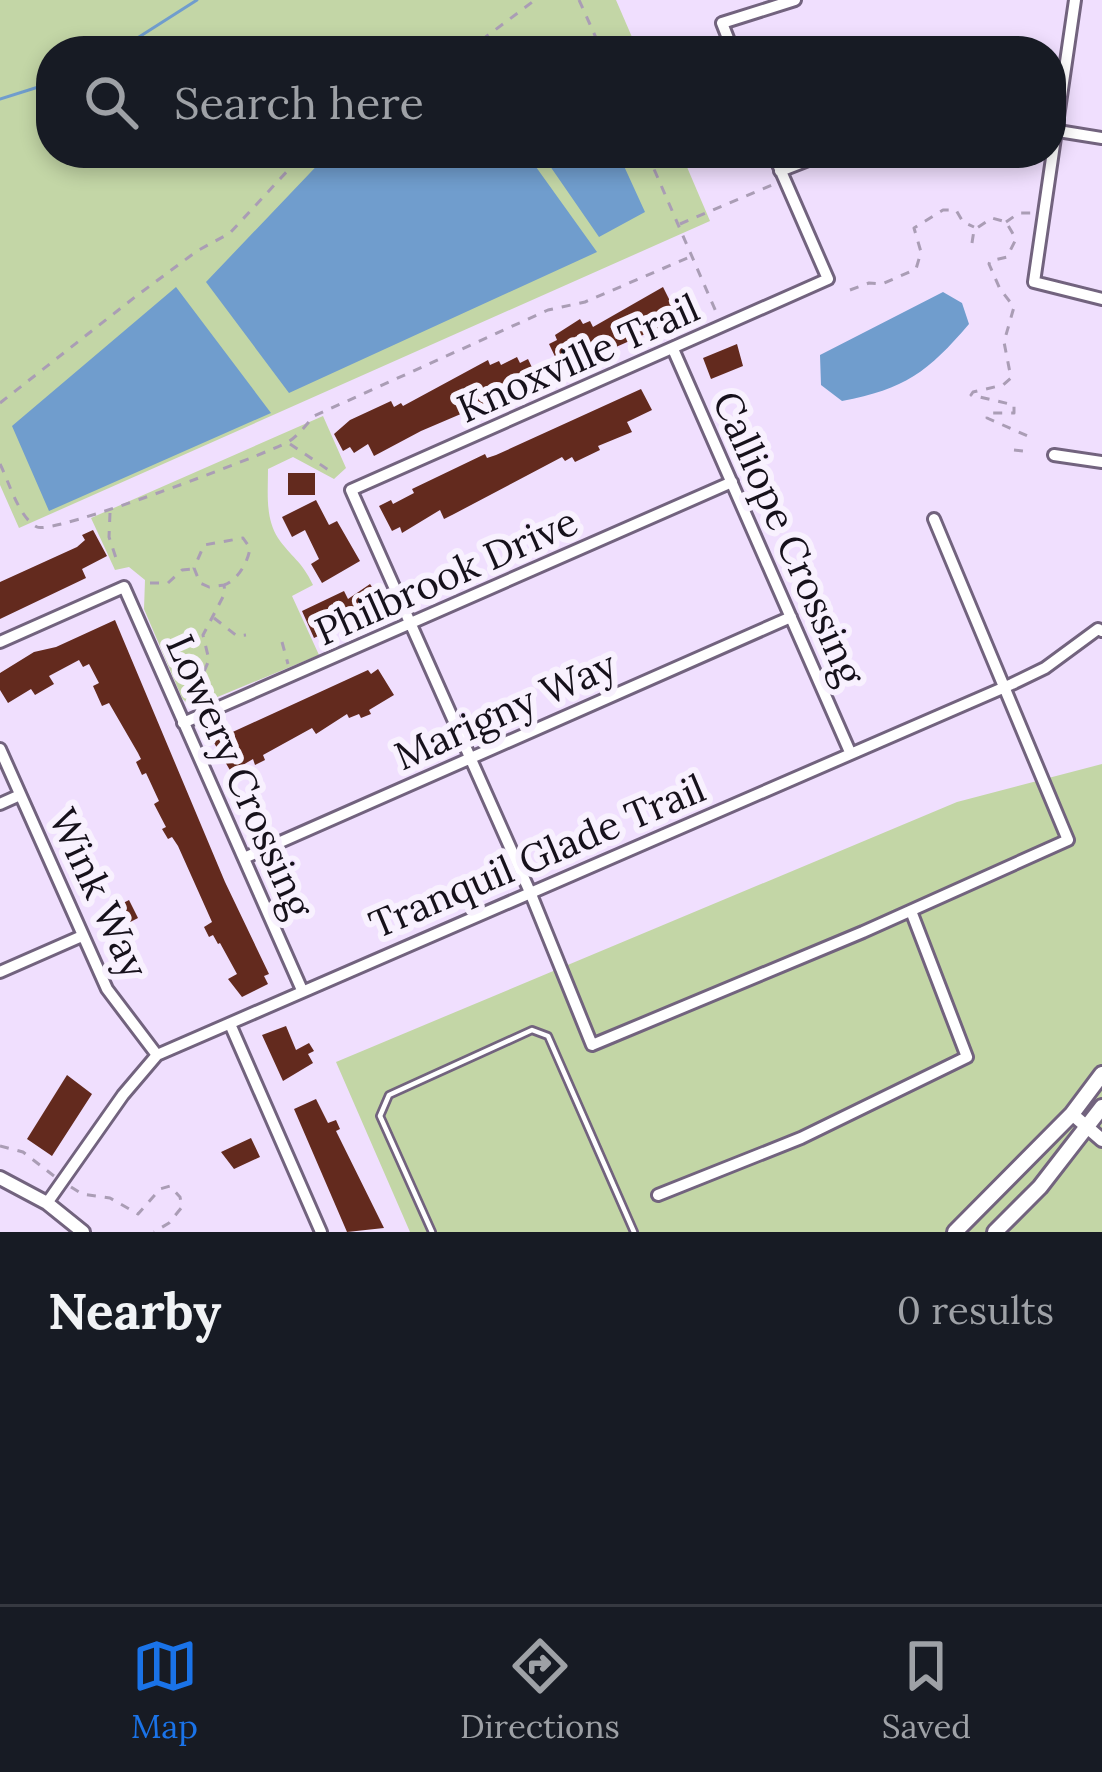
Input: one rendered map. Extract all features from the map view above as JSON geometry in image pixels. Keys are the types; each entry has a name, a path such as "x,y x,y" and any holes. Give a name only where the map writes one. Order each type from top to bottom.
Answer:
{"main road":[{"path":"955,1232 1072,1114 1102,1074"},
{"path":"995,1232 1040,1186 1102,1107"}],"street":[{"path":"727,36 722,23 795,0"},
{"path":"1066,56 1075,0"},
{"path":"1066,133 1102,138"},
{"path":"779,168 788,168"},
{"path":"1049,168 1034,282 1102,299"},
{"name":"Knoxville Trail","path":"411,624 351,490 827,279 780,171"},
{"name":"Calliope Crossing","path":"673,349 850,752"},
{"path":"1054,455 1102,462"},
{"name":"Philbrook Drive","path":"183,723 732,482"},
{"path":"411,624 592,1045 1068,840 934,519"},
{"name":"Lowery Crossing","path":"0,642 124,586 302,990"},
{"name":"Marigny Way","path":"244,858 791,617"},
{"name":"Tranquil Glade Trail","path":"47,1203 157,1055 1002,688 1045,668 1098,629 1102,631"},
{"name":"Wink Way","path":"0,749 106,989 157,1055"},
{"path":"0,804 20,795"},
{"path":"658,1195 801,1138 968,1057 911,911"},
{"path":"0,972 82,936"},
{"path":"230,1024 321,1232"},
{"path":"1072,1114 1102,1140"},
{"path":"0,1178 47,1203 83,1232"}],"lane":[{"path":"432,1232 380,1116 389,1095 532,1030 548,1036 634,1232"}],"path":[{"path":"487,36 536,0"},
{"path":"579,0 595,36"},
{"path":"0,404 135,296 230,233 290,168"},
{"path":"653,168 718,316"},
{"path":"678,225 772,184"},
{"path":"850,290 882,284 916,269 921,258 916,224 943,210 956,210 963,222 976,227"},
{"path":"972,242 976,227 985,220 1006,222 1019,212 1030,213"},
{"path":"1006,222 1014,233 1015,246 1007,257 989,265 1015,313 1004,342 1010,380 971,394 1014,405 1015,413 988,413 987,418 1030,437"},
{"path":"0,464 28,519 40,528 54,529 287,442 314,416 548,310 585,302 692,256"},
{"path":"287,442 333,472"},
{"path":"1014,450 1023,451"},
{"path":"110,510 109,537 118,564"},
{"path":"242,538 250,548 248,558 233,581 224,585 204,586 194,568 204,545 242,538"},
{"path":"150,584 168,584 182,570 194,568"},
{"path":"197,688 208,665 202,635 224,598 224,585"},
{"path":"213,617 237,636 246,635"},
{"path":"282,642 288,665"},
{"path":"182,690 197,688"},
{"path":"197,688 208,700"},
{"path":"0,1146 28,1155 56,1177"},
{"path":"71,1187 82,1194 110,1198 138,1214 160,1189 170,1186 182,1207 154,1232"}],"green space":[{"path":"0,0 616,0 632,36 36,36 36,168 687,168 710,221 19,528 0,485"},
{"path":"323,416 346,468 334,479 293,457 268,469 274,530 313,585 292,596 319,655 191,708 182,698 144,609 145,580 129,567 115,570 91,518"},
{"path":"1102,764 1102,1232 410,1232 336,1062 957,802"}],"water":[{"path":"315,168 537,168 597,252 289,393 206,282"},
{"path":"551,168 625,168 645,212 599,237"},
{"path":"176,287 271,413 49,511 12,426"},
{"path":"943,292 962,303 969,324 914,376 883,391 842,401 821,385 820,355"}],"building":[{"path":"663,287 679,319 562,371 549,344 557,340 555,335 580,319 593,327"},
{"path":"737,344 743,366 711,379 703,358"},
{"path":"517,357 520,363 528,359 536,376 527,380 529,385 374,456 368,444 354,453 350,447 343,451 334,434 350,420 391,401 394,407 403,406 488,360 490,365 499,361 501,365"},
{"path":"641,389 652,410 627,422 632,432 575,462 562,457 444,519 440,510 402,533 400,527 392,531 379,506 391,500 393,504 414,493 412,489 485,454 487,458 496,455"},
{"path":"288,473 315,473 315,495 288,495"},
{"path":"316,500 329,525 337,521 360,561 322,583 311,564 319,559 305,530 292,537 282,517"},
{"path":"93,530 107,556 82,569 86,578 0,619 0,582 77,547 85,540 82,535"},
{"path":"370,584 381,600 373,610 314,638 302,611 344,591 348,599"},
{"path":"115,620 225,882 269,974 264,976 268,984 242,997 228,979 237,974 220,943 204,927 212,922 178,846 162,829 166,827 154,804 159,801 136,762 141,759 109,703 102,706 93,686 99,683 89,664 83,667 79,660 49,676 54,684 35,695 31,689 8,703 0,690 0,673 34,652"},
{"path":"378,669 394,695 369,710 371,714 349,718 347,714 316,734 312,728 263,755 265,760 255,765 253,759 231,772 213,741 368,670 371,674"},
{"path":"129,900 138,918 109,933 100,915"},
{"path":"286,1026 296,1050 309,1043 314,1051 308,1054 313,1063 283,1081 262,1035"},
{"path":"67,1075 92,1094 52,1156 27,1139"},
{"path":"316,1099 328,1123 336,1120 340,1129 336,1131 384,1228 347,1232 294,1109"},
{"path":"251,1138 260,1157 234,1169 221,1152"}],"waterway":[{"path":"141,36 197,0"},
{"path":"0,99 36,88"}]}
